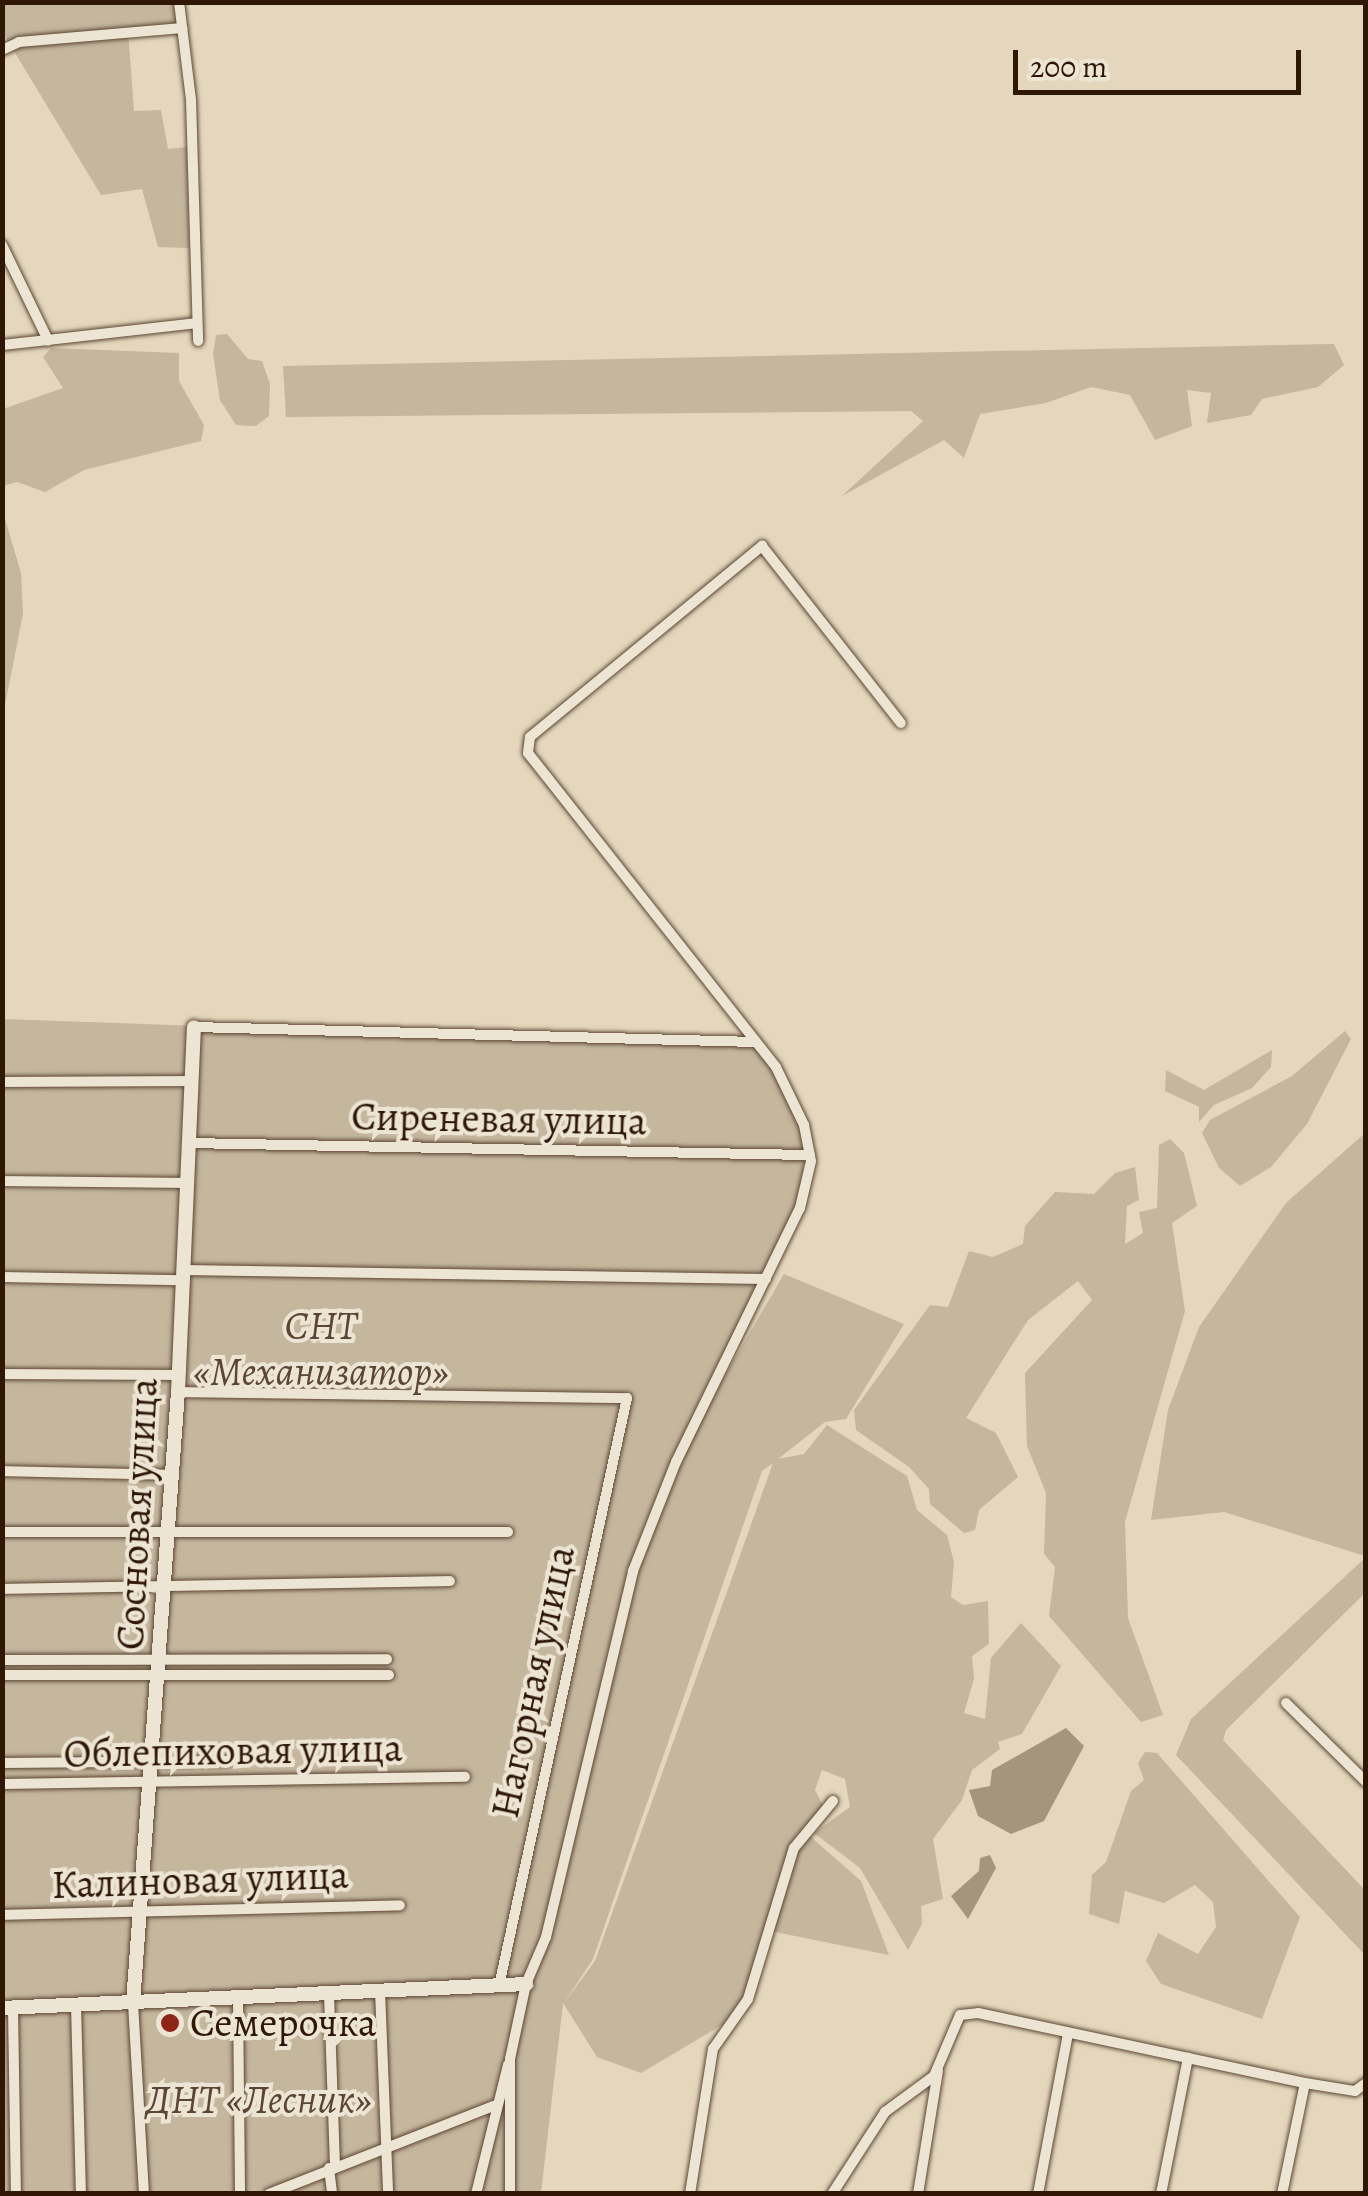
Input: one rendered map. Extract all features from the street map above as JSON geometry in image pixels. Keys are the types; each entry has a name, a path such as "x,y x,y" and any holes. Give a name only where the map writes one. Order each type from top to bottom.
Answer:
{"street":[{"path":"179,2 191,100 198,340"},
{"path":"2,50 19,42 182,28"},
{"path":"2,244 48,340"},
{"path":"2,345 197,323"},
{"path":"476,2194 526,1984 546,1937 633,1571 702,1409 808,1187 810,1155 791,1094 756,1042 528,753 530,736 762,546 901,723"},
{"path":"194,1027 756,1042"},
{"name":"Сосновая улица","path":"133,2003 153,1782 173,1475 194,1027"},
{"path":"2,1082 191,1081"},
{"name":"Сиреневая улица","path":"188,1143 810,1155"},
{"path":"2,1181 186,1183"},
{"path":"2,1277 766,1278"},
{"path":"2,1374 177,1375"},
{"name":"Нагорная улица","path":"178,1392 624,1393 626,1406 499,1986"},
{"path":"2,1472 173,1475"},
{"path":"2,1532 508,1532"},
{"path":"2,1590 450,1582"},
{"path":"2,1675 387,1659"},
{"path":"2,1660 160,1670 389,1675"},
{"path":"1286,1702 1366,1782"},
{"path":"2,1763 227,1761"},
{"name":"Облепиховая улица","path":"2,1784 465,1777"},
{"path":"690,2194 714,2049 748,1999 794,1848 833,1801"},
{"name":"Калиновая улица","path":"2,1915 400,1904"},
{"path":"16,2194 8,2008 526,1984"},
{"path":"380,1992 388,2194"},
{"path":"329,1994 332,2194"},
{"path":"238,1999 240,2194"},
{"path":"133,2003 144,2194"},
{"path":"76,2006 81,2194"},
{"path":"918,2194 939,2067 960,2015 978,2013 1305,2083 1364,2090"},
{"path":"1038,2194 1068,2034"},
{"path":"1161,2194 1188,2058"},
{"path":"510,2060 510,2194"},
{"path":"832,2194 885,2112 939,2067"},
{"path":"1282,2194 1305,2083"},
{"path":"269,2194 332,2165 494,2106"}],"green space":[{"path":"2,3 176,3 177,26 128,30 134,111 161,110 168,149 187,147 189,248 158,247 142,189 101,195 3,33"},
{"path":"227,334 248,359 262,361 270,384 269,416 256,426 236,425 220,400 213,354 216,335"},
{"path":"1334,344 1344,365 1318,387 1262,399 1251,415 1207,423 1211,393 1187,390 1192,426 1155,440 1130,395 1091,387 1046,403 980,414 964,458 944,440 842,496 923,421 911,411 286,417 283,366"},
{"path":"51,348 179,353 179,381 204,425 201,441 84,470 45,492 17,482 3,486 3,409 63,388 43,357"},
{"path":"3,512 21,573 23,614 3,715"},
{"name":"СНТ «Механизатор»","path":"3,1019 753,1046 781,1077 804,1135 802,1197 664,1480 673,1482 706,1408 784,1274 904,1324 846,1419 825,1422 778,1459 804,1454 827,1425 907,1476 917,1510 947,1535 954,1562 951,1597 963,1605 988,1601 989,1644 972,1656 974,1679 964,1713 985,1719 991,1658 1021,1623 1061,1666 1022,1734 998,1742 1000,1749 972,1770 962,1800 933,1839 943,1899 921,1906 922,1924 908,1950 860,1868 814,1833 850,1807 845,1779 822,1770 815,1790 825,1809 802,1829 861,1881 889,1955 770,1931 737,2016 641,2073 597,2057 563,2003 541,2193 3,2194","holes":["773,1463 595,1961 564,2003 593,1959 762,1471"]},
{"path":"1345,1031 1351,1039 1307,1124 1271,1167 1240,1186 1219,1168 1202,1133 1210,1120 1292,1076"},
{"path":"1272,1050 1271,1067 1252,1088 1214,1105 1199,1122 1199,1107 1165,1091 1166,1070 1204,1090"},
{"path":"1365,1133 1365,1556 1224,1512 1151,1520 1168,1410 1199,1327 1286,1203"},
{"path":"1170,1139 1184,1153 1197,1206 1172,1223 1185,1311 1125,1522 1128,1618 1163,1715 1141,1722 1049,1616 1055,1567 1044,1554 1046,1493 1027,1446 1025,1373 1092,1300 1078,1281 1028,1320 966,1418 996,1433 1018,1477 979,1510 975,1530 964,1533 930,1504 929,1489 909,1467 856,1430 854,1410 930,1305 948,1307 969,1251 993,1257 1023,1244 1025,1226 1055,1192 1094,1194 1115,1173 1135,1167 1139,1200 1127,1206 1125,1244 1143,1233 1139,1212 1157,1208 1159,1145"},
{"path":"1365,1558 1365,1593 1226,1730 1223,1740 1365,1890 1365,1955 1176,1755 1191,1719"},
{"path":"1145,1752 1157,1753 1300,1917 1262,2019 1161,1984 1146,1961 1158,1933 1198,1954 1216,1927 1213,1902 1195,1885 1164,1903 1125,1891 1119,1924 1089,1914 1092,1875 1106,1862 1131,1791 1144,1780 1138,1763"}],"shaded area":[{"path":"1066,1728 1084,1746 1044,1821 1011,1834 978,1816 969,1790 990,1786 992,1770"},
{"path":"990,1855 996,1868 968,1919 951,1896 979,1871 980,1858"}],"place":[{"name":"Семерочка","path":"170,2023"}],"park label":[{"name":"ДНТ «Лесник»","path":"259,2100"}]}
